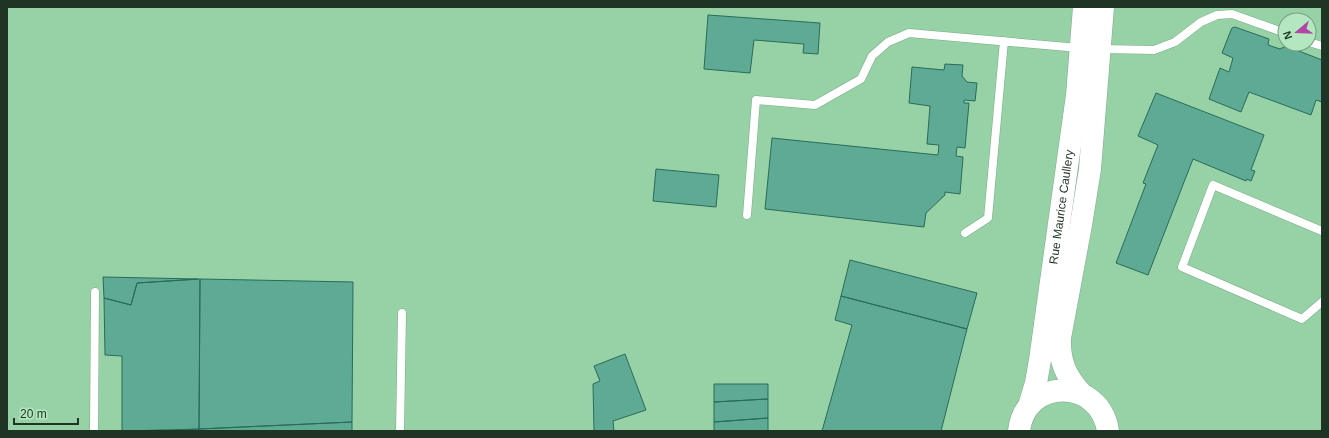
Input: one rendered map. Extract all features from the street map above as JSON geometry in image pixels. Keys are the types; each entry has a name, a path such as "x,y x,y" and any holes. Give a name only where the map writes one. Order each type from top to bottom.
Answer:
{"street":[{"name":"Rue Maurice Caullery","path":"1082,394 1073,384 1064,368 1061,357 1060,338 1082,225 1087,187 1090,49 1084,7"},
{"name":"Rue Maurice Caullery","path":"1019,431 1022,417 1029,406 1036,383 1040,360 1077,95 1103,7"},
{"name":"Rue Maurice Caullery","path":"1029,406 1044,394 1056,390 1069,390 1082,394 1092,400 1100,408 1109,429"}],"lane":[{"path":"747,215 756,100 815,105 861,79 872,56 888,42 909,33 1090,49 1154,50 1175,42 1201,22 1217,15 1232,14 1277,30"},
{"path":"965,233 988,218 1004,41"},
{"path":"1322,231 1214,185 1182,266 1302,319 1322,302"},
{"path":"94,431 95,292"},
{"path":"400,431 402,313"}],"shaded area":[{"path":"7,7 1322,7 1322,431 7,431"}],"building":[{"path":"708,15 820,23 818,54 803,53 804,44 754,40 750,73 704,69"},
{"path":"1235,27 1269,39 1268,45 1277,48 1277,52 1301,52 1322,60 1322,102 1316,100 1311,115 1249,92 1241,112 1209,99 1220,68 1229,72 1233,58 1222,53 1232,28"},
{"path":"945,64 963,65 962,76 967,82 977,83 975,101 964,100 964,103 969,103 965,148 957,147 956,156 963,157 960,194 945,192 945,195 926,213 924,227 765,209 772,138 938,155 939,145 927,144 930,106 909,103 912,67 944,70"},
{"path":"1156,93 1264,135 1251,170 1255,171 1251,181 1247,179 1246,181 1193,159 1148,275 1116,263 1146,184 1143,183 1158,145 1138,136"},
{"path":"656,169 719,175 716,207 653,201"},
{"path":"850,260 977,293 967,329 841,296"},
{"path":"103,277 198,279 137,283 131,305 104,298"},
{"path":"200,279 353,282 352,422 199,429"},
{"path":"200,279 199,429 122,431 122,356 105,355 104,298 131,305 137,283"},
{"path":"841,296 967,329 941,431 822,431 852,325 835,320"},
{"path":"625,354 646,410 613,421 614,431 594,431 593,384 600,381 594,366"},
{"path":"714,384 768,384 768,399 714,402"},
{"path":"768,399 768,418 714,422 714,402"},
{"path":"768,418 768,431 714,431 714,422"},
{"path":"352,422 352,431 199,431 199,429"},
{"path":"199,429 199,431 163,431"}]}
